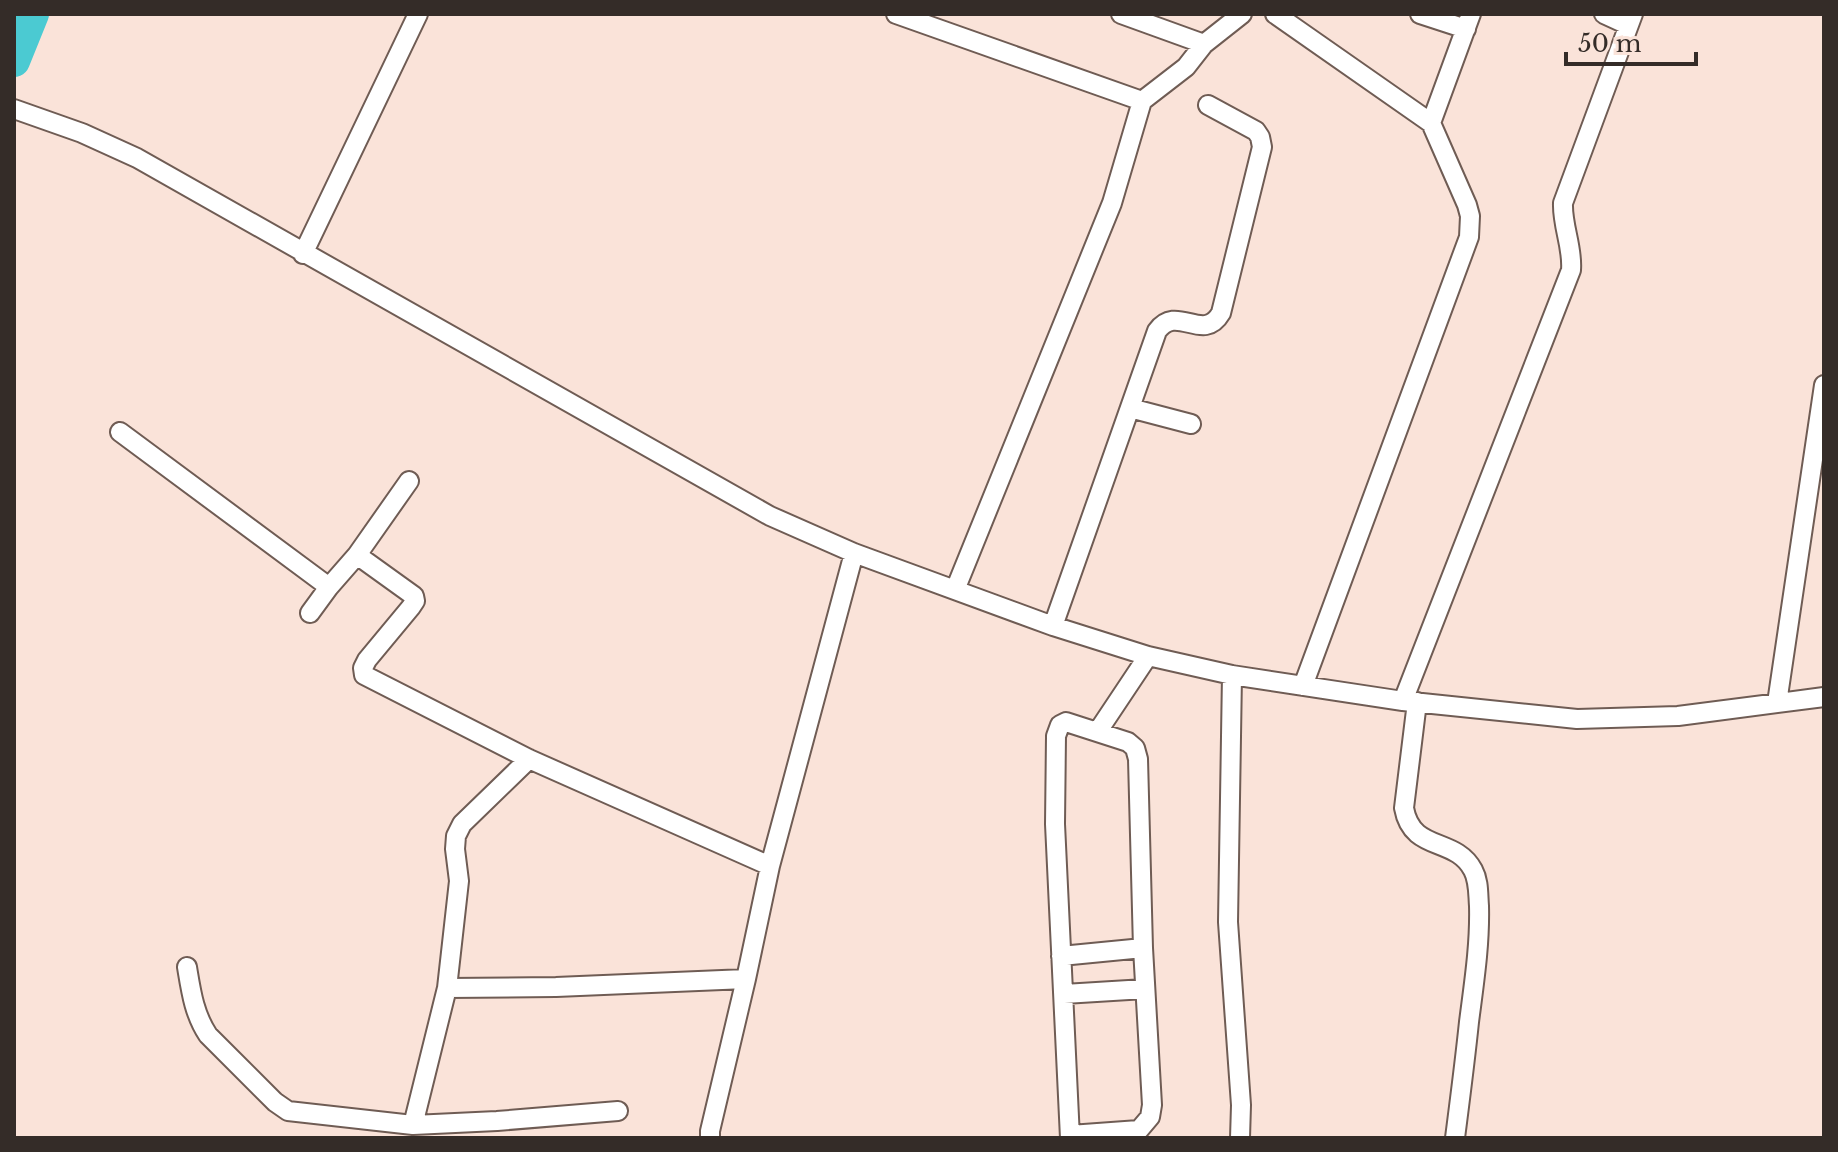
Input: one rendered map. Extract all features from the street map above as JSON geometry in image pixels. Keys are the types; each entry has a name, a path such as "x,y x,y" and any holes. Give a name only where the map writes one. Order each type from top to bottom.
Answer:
{"street":[{"path":"303,254 418,14"},
{"path":"896,14 1142,101"},
{"path":"1121,14 1204,44"},
{"path":"955,590 1112,203 1142,101 1186,67 1204,44 1242,14"},
{"path":"1275,14 1431,123 1470,216 1469,237 1303,686"},
{"path":"1420,14 1469,22 1431,123"},
{"path":"1455,1138 1480,938 1478,885 1467,860 1418,835 1407,821 1404,808 1410,701 1571,270 1563,203 1630,20 1604,14"},
{"path":"1053,626 1160,327 1166,322 1178,320 1210,325 1221,313 1262,147 1256,131 1208,105"},
{"path":"16,110 110,144 770,516 854,553 1053,626 1148,656 1232,675 1410,701 1577,719 1678,716 1824,697"},
{"path":"1777,703 1824,385"},
{"path":"1130,408 1191,424"},
{"path":"120,432 329,587"},
{"path":"310,613 357,555 409,481"},
{"path":"710,1138 770,866 854,553"},
{"path":"357,555 401,585 415,599 367,660 364,675 529,759 770,866"},
{"path":"1098,731 1148,656"},
{"path":"1232,675 1228,922 1241,1105 1240,1138"},
{"path":"1066,722 1132,745 1138,759 1143,948 1152,1105 1150,1117 1145,1125 1134,1132 1070,1136 1055,824 1056,736 1060,725 1066,722"},
{"path":"413,1125 447,988 459,881 456,836 462,824 529,759"},
{"path":"1061,956 1143,948"},
{"path":"187,967 192,995 201,1024 208,1035 281,1108 295,1113 413,1125 618,1111"},
{"path":"447,988 746,979"},
{"path":"1064,994 1145,989"}],"waterway":[{"path":"14,61 33,14"}]}
